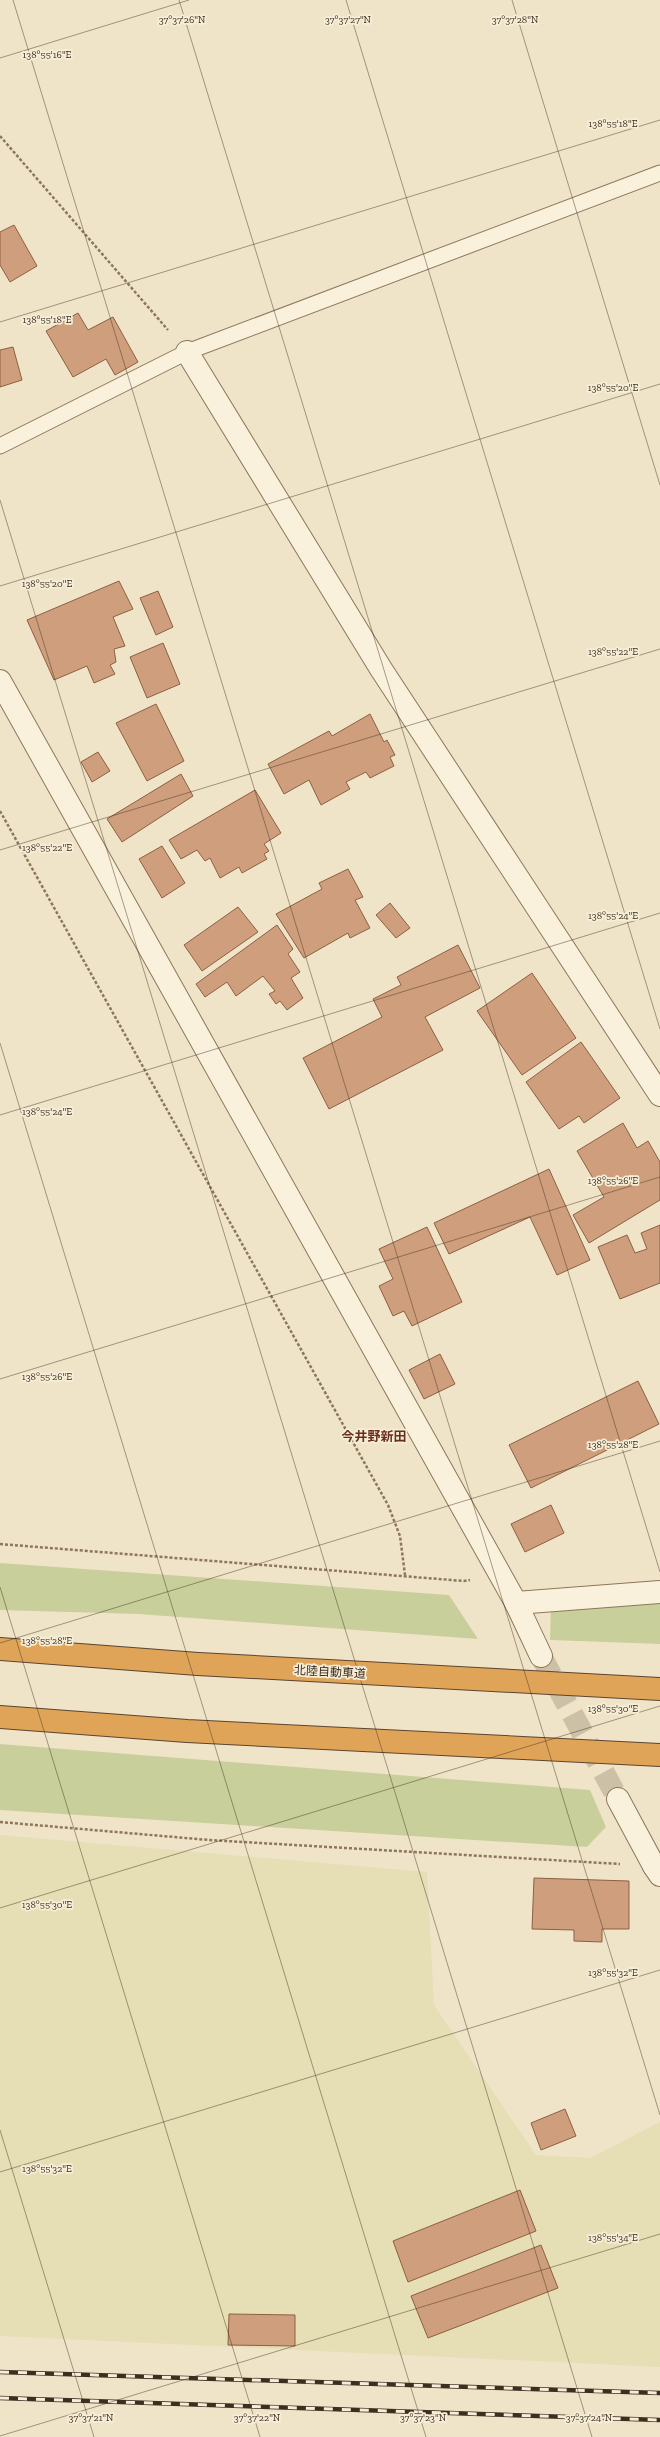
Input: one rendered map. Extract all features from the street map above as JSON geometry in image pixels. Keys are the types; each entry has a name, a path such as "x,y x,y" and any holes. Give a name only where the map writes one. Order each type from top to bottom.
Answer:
{"highway":[{"name":"北陸自動車道","path":"0,1649 198,1664 660,1689"},
{"path":"0,1717 187,1731 660,1755"}],"street":[{"path":"187,352 381,669 660,1095"},
{"path":"0,681 499,1572 516,1603 541,1656"},
{"path":"516,1603 660,1592"},
{"path":"618,1800 658,1869"}],"lane":[{"path":"0,446 187,352 660,173"}],"path":[{"path":"0,136 187,352"},
{"path":"0,811 388,1505 400,1536 405,1575"},
{"path":"0,1544 405,1575 464,1581 499,1572"},
{"path":"0,1822 209,1840 658,1869"}],"shaded area":[{"path":"0,1835 427,1872 434,2005 536,2155 590,2158 660,2122 660,2367 0,2336"}],"green space":[{"path":"0,1563 449,1595 478,1639 138,1614 0,1610"},
{"path":"660,1602 660,1644 550,1640 551,1605"},
{"path":"0,1744 590,1790 606,1827 587,1847 0,1810"}],"building":[{"path":"14,225 37,266 10,282 0,265 0,232"},
{"path":"78,313 88,330 113,317 138,362 115,375 106,359 73,377 46,331"},
{"path":"13,347 22,380 0,387 0,350"},
{"path":"119,581 133,609 113,617 125,646 114,649 116,662 110,665 115,674 94,683 87,666 54,680 27,620"},
{"path":"158,591 173,627 156,635 140,598"},
{"path":"163,643 180,684 147,698 130,657"},
{"path":"156,704 184,761 147,781 116,723"},
{"path":"370,714 384,742 387,740 395,755 390,757 394,766 370,778 366,772 346,782 350,789 321,805 309,780 284,794 268,764 329,731 332,736"},
{"path":"98,752 110,771 92,782 81,762"},
{"path":"181,774 193,796 122,842 107,819"},
{"path":"255,790 281,833 264,844 269,851 264,854 267,859 242,873 239,867 220,878 210,858 205,861 197,850 181,859 169,840"},
{"path":"162,846 185,883 162,898 139,859"},
{"path":"348,869 363,897 355,900 370,928 350,938 348,933 304,958 276,914 322,889 319,883"},
{"path":"390,903 410,928 396,938 376,915"},
{"path":"238,907 258,932 202,971 184,945"},
{"path":"277,925 293,949 288,954 300,972 291,978 303,998 287,1010 280,1001 276,1004 269,994 275,991 263,976 236,996 227,982 205,997 196,984"},
{"path":"458,945 480,988 425,1017 443,1050 329,1109 303,1058 382,1017 373,999 401,985 397,977"},
{"path":"532,973 576,1038 522,1075 477,1011"},
{"path":"581,1042 620,1098 584,1123 579,1116 559,1129 526,1082"},
{"path":"623,1123 637,1148 648,1141 660,1162 660,1200 589,1243 573,1215 604,1197 577,1151"},
{"path":"549,1169 590,1260 557,1275 530,1217 449,1254 434,1223"},
{"path":"660,1225 660,1283 620,1299 598,1247 627,1235 635,1253 647,1249 641,1233"},
{"path":"427,1227 462,1302 412,1326 404,1311 393,1316 379,1286 393,1279 379,1249"},
{"path":"440,1354 455,1384 424,1399 409,1370"},
{"path":"638,1381 659,1424 531,1488 509,1445"},
{"path":"551,1505 564,1533 525,1552 511,1524"},
{"path":"534,1878 629,1881 629,1929 602,1929 602,1942 574,1941 574,1930 532,1929"},
{"path":"565,2109 576,2136 541,2150 531,2123"},
{"path":"520,2190 536,2231 408,2282 393,2241"},
{"path":"541,2245 558,2288 428,2338 411,2296"},
{"path":"229,2314 295,2315 295,2346 228,2345"}],"tunnel":[{"path":"541,1656 618,1799"}],"railway":[{"path":"0,2372 660,2393"},
{"path":"0,2398 660,2420"}],"district":[{"name":"今井野新田","path":"374,1436"}]}
